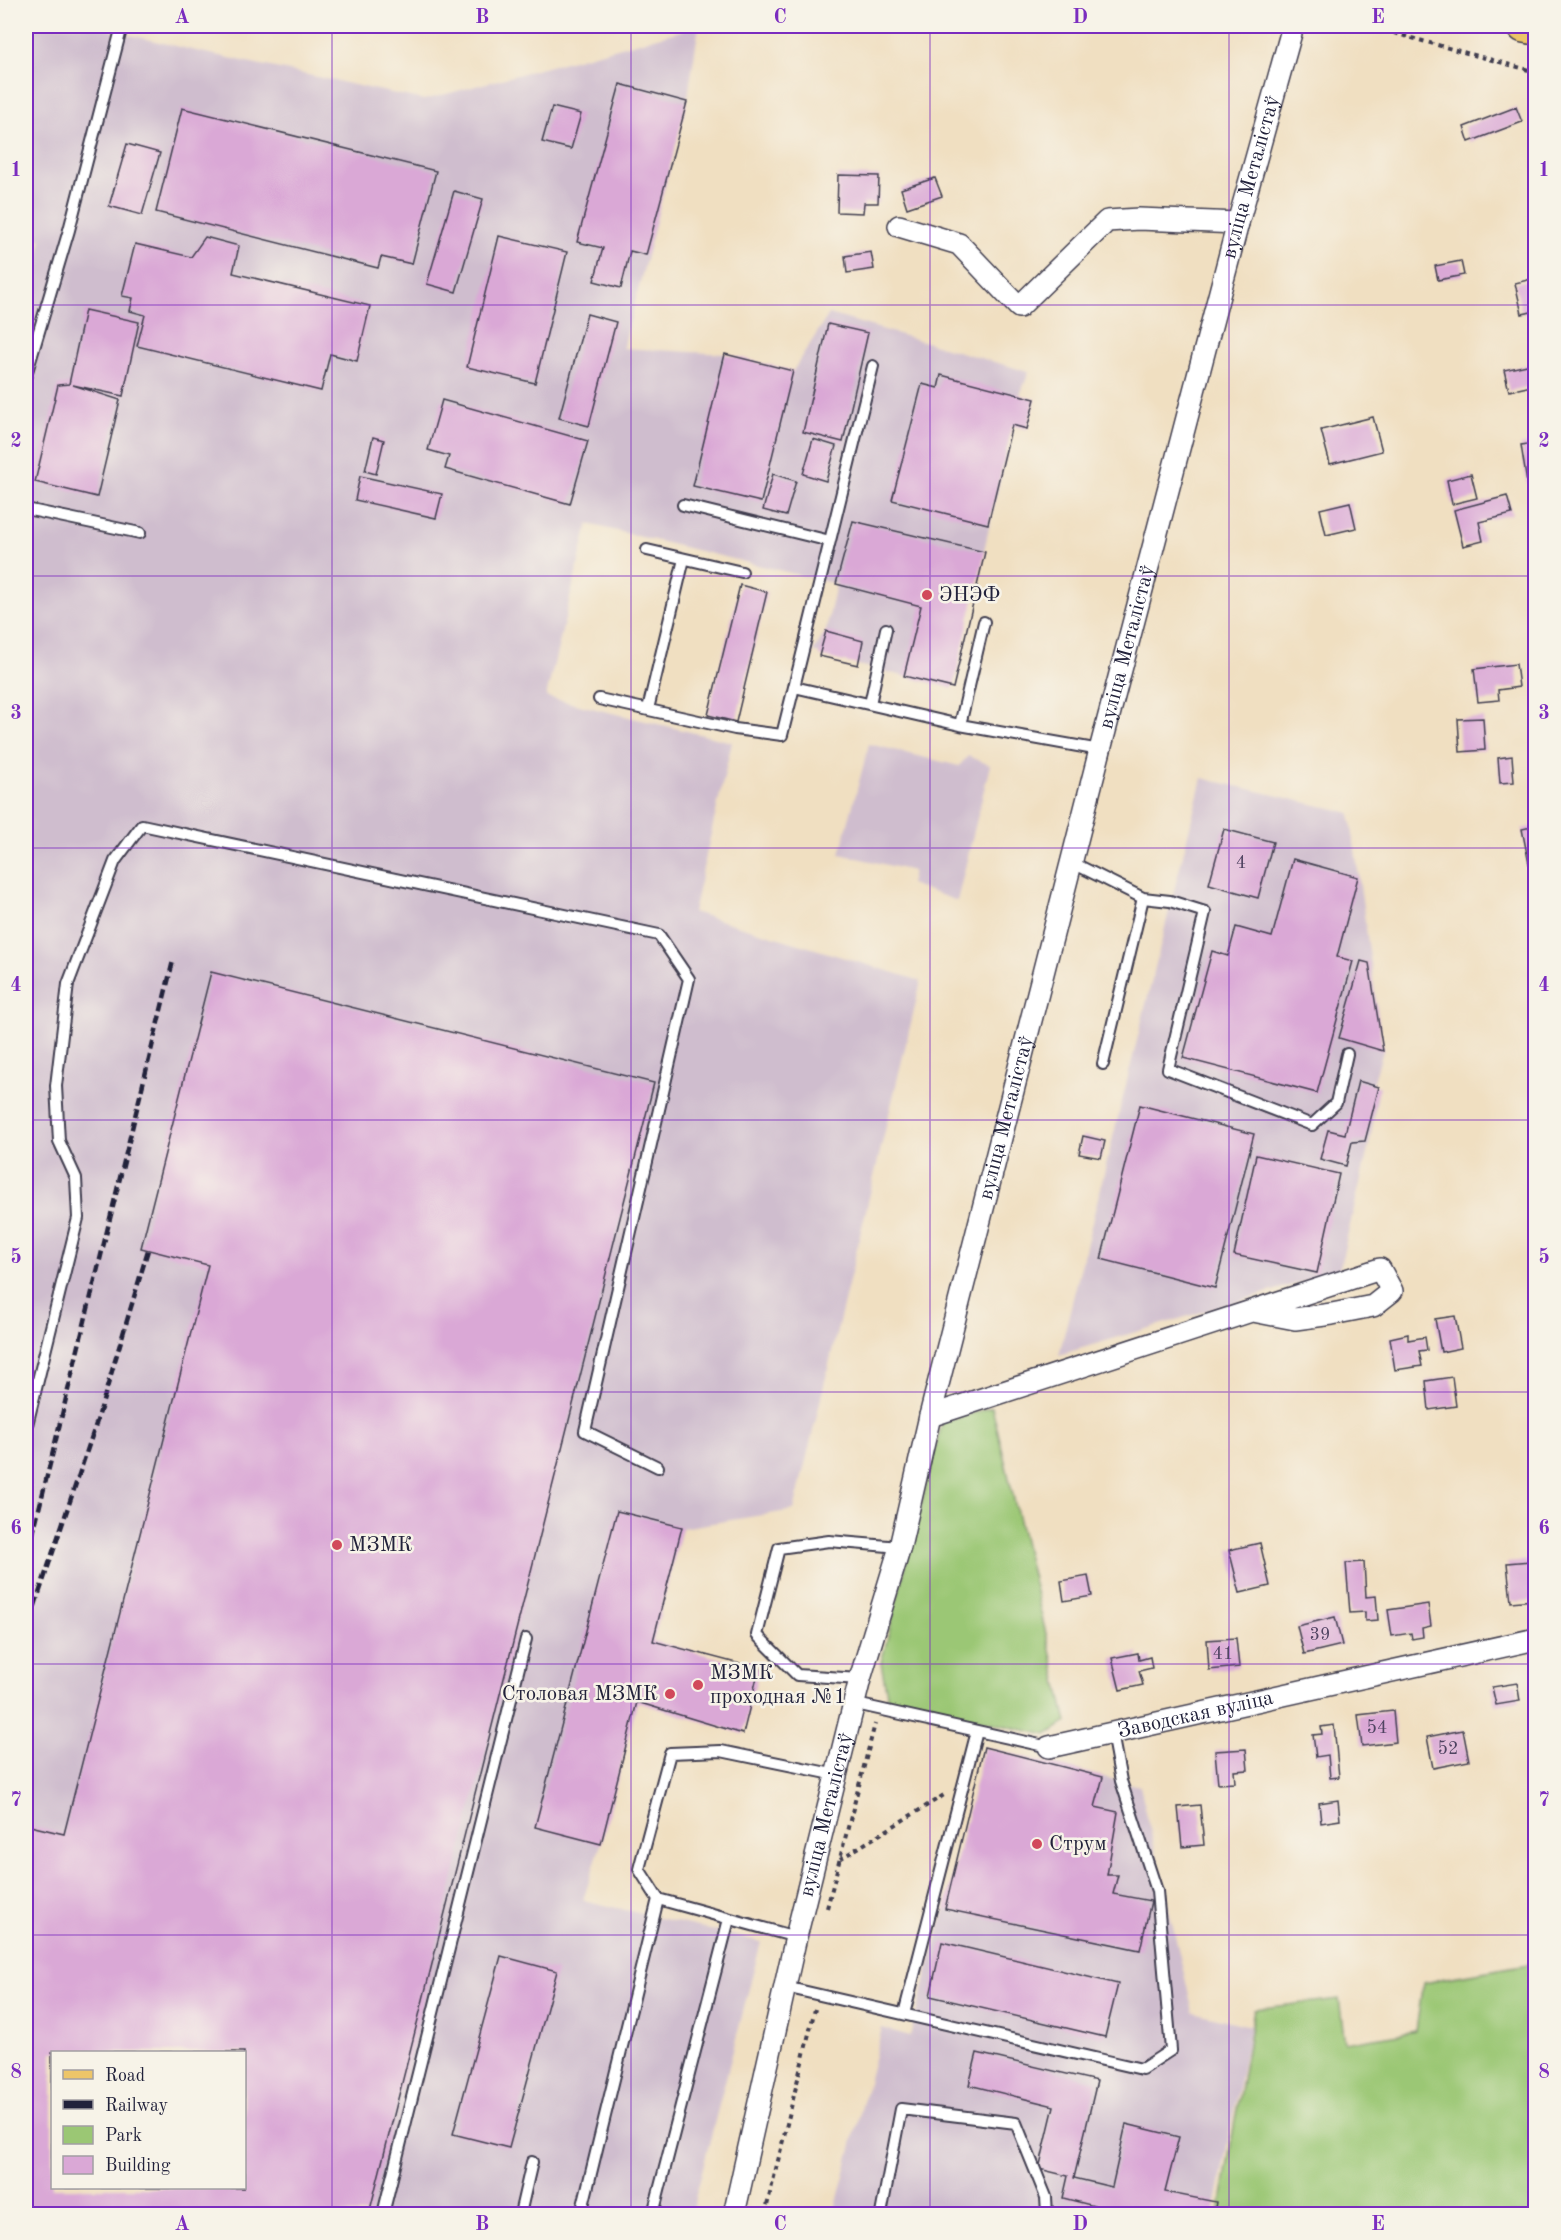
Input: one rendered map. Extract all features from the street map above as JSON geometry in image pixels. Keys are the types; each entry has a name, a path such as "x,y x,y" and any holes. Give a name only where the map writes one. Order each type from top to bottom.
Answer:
{"main road":[{"path":"1524,26 1536,28"}],"street":[{"name":"вуліца Металістаў","path":"734,2214 795,1989 796,1937 856,1704 860,1679 900,1547 930,1416 1100,750 1238,223 1293,26"},
{"path":"898,226 959,244 1019,307 1107,221 1139,219 1238,223"},
{"path":"930,1416 1380,1269 1392,1291 1373,1306 1332,1314 1295,1319 1253,1311"},
{"name":"Заводская вуліца","path":"1049,1748 1536,1639"}],"lane":[{"path":"26,375 69,230 122,26"},
{"path":"599,699 735,729 782,735 873,366"},
{"path":"683,505 830,541"},
{"path":"26,509 140,533"},
{"path":"647,550 742,572"},
{"path":"648,709 684,559"},
{"path":"960,725 984,622"},
{"path":"870,704 886,630"},
{"path":"794,687 960,725 1100,750"},
{"path":"26,1429 78,1218 76,1178 58,1141 56,1086 68,984 115,861 142,825 659,935 689,979 585,1431 658,1467"},
{"path":"1073,863 1143,897 1170,901 1205,912 1168,1069 1312,1125 1336,1103 1347,1054"},
{"path":"1103,1064 1143,897"},
{"path":"860,1679 798,1675 757,1635 779,1548 829,1541 900,1547"},
{"path":"383,2214 526,1639"},
{"name":"Заводская вуліца","path":"856,1704 1049,1748"},
{"path":"904,2014 977,1731"},
{"path":"795,1989 1142,2069 1171,2050 1156,1891 1121,1781 1112,1733"},
{"path":"796,1937 658,1899 639,1869 670,1753 721,1751 837,1775"},
{"path":"581,2214 658,1899"},
{"path":"653,2214 729,1919"},
{"path":"881,2214 901,2109 1016,2123 1046,2197 1047,2214"},
{"path":"520,2214 532,2162"}],"path":[{"path":"1368,26 1536,72"},
{"path":"825,1914 879,1709"},
{"path":"840,1860 963,1783"},
{"path":"765,2214 815,2009 795,1989"}],"shaded area":[{"path":"26,26 93,26 192,50 424,100 699,26 687,102 623,348 725,354 793,371 829,314 1029,372 1020,395 1035,399 1027,429 1012,426 953,688 813,652 826,631 836,584 588,524 546,697 732,742 693,912 921,981 794,1510 682,1528 601,1844 583,1900 761,1942 691,2214 26,2214 26,303 42,240 26,235"},
{"path":"869,744 959,766 968,756 990,765 957,901 910,884 913,871 840,854"},
{"path":"1202,778 1350,813 1383,1051 1373,1084 1379,1087 1370,1141 1339,1271 1059,1355"},
{"path":"984,1747 1140,1786 1193,2012 1250,2026 1214,2214 834,2214 882,2028 910,2036 945,1909"}],"green space":[{"path":"992,1407 1067,1722 1047,1735 888,1700 881,1663 942,1423"},
{"path":"1535,1963 1535,2214 1219,2214 1254,2009 1339,1999 1345,2043 1416,2031 1423,1982"}],"building":[{"path":"620,84 687,102 646,255 630,251 621,288 594,281 603,248 577,242"},
{"path":"552,107 581,114 571,149 542,142"},
{"path":"1516,107 1522,122 1469,142 1464,127"},
{"path":"182,108 436,171 412,264 381,257 378,268 156,212"},
{"path":"127,144 160,153 142,215 109,206"},
{"path":"838,175 879,176 878,203 864,203 863,213 837,212"},
{"path":"935,178 942,196 907,208 901,189"},
{"path":"454,191 483,199 456,292 427,284"},
{"path":"499,236 567,252 535,383 467,367"},
{"path":"205,237 239,246 233,273 370,306 357,361 330,354 321,391 137,346 145,315 130,311 133,298 122,296 135,244 191,257"},
{"path":"871,252 874,269 847,273 845,256"},
{"path":"1461,261 1464,275 1438,280 1435,266"},
{"path":"1536,278 1536,311 1522,314 1515,283"},
{"path":"85,310 139,322 123,396 73,385 120,400 97,497 35,482 58,385 69,384"},
{"path":"587,314 616,322 589,426 559,418"},
{"path":"828,324 868,333 843,442 803,432"},
{"path":"725,354 793,371 761,502 693,486"},
{"path":"1536,363 1536,385 1509,391 1504,370"},
{"path":"941,375 1035,399 1027,429 1012,425 988,524 892,500 922,384 938,388"},
{"path":"442,400 588,441 570,504 445,469 449,456 428,450"},
{"path":"1373,417 1382,451 1330,464 1321,430"},
{"path":"373,437 384,440 376,474 365,471"},
{"path":"813,439 836,446 826,481 803,474"},
{"path":"1536,443 1536,481 1527,483 1521,445"},
{"path":"773,474 796,481 786,516 763,510"},
{"path":"1471,474 1477,498 1452,504 1447,480"},
{"path":"360,476 442,494 436,518 355,500"},
{"path":"1507,496 1512,514 1479,522 1483,541 1463,546 1454,510"},
{"path":"1350,502 1356,528 1326,535 1320,509"},
{"name":"ЭНЭФ","path":"853,521 985,552 953,688 904,676 921,606 836,584"},
{"path":"740,585 767,592 736,722 708,715"},
{"path":"826,631 863,641 858,665 819,656"},
{"path":"1516,664 1519,687 1498,690 1499,700 1478,702 1474,669"},
{"path":"1483,718 1485,750 1460,752 1458,719"},
{"path":"1512,756 1514,782 1500,783 1498,758"},
{"path":"1536,826 1536,863 1529,864 1522,829"},
{"path":"1224,829 1273,842 1258,898 1209,884"},
{"path":"1293,859 1358,877 1337,957 1353,961 1317,1093 1183,1058 1212,951 1228,956 1236,927 1272,937"},
{"path":"1361,961 1369,963 1383,1051 1339,1038"},
{"name":"МЗМК","path":"211,972 654,1083 369,2214 98,2214 81,2210 80,2214 26,2214 26,1825 64,1834 208,1265 141,1248"},
{"path":"1358,1081 1379,1087 1365,1141 1352,1142 1346,1166 1320,1159 1328,1130 1345,1134"},
{"path":"1140,1105 1254,1134 1215,1288 1101,1259"},
{"path":"1083,1136 1105,1141 1101,1158 1079,1154"},
{"path":"1256,1155 1339,1174 1317,1273 1234,1255"},
{"path":"1455,1316 1461,1348 1441,1352 1435,1319"},
{"path":"1408,1334 1408,1340 1425,1337 1427,1350 1419,1351 1422,1366 1395,1370 1390,1338"},
{"path":"1452,1377 1456,1406 1429,1410 1426,1381"},
{"path":"617,1511 682,1527 653,1641 759,1669 743,1734 637,1702 601,1844 535,1827"},
{"path":"1260,1543 1270,1586 1240,1593 1229,1550"},
{"path":"1530,1561 1534,1600 1511,1602 1507,1563"},
{"path":"1364,1562 1366,1597 1376,1596 1378,1620 1365,1621 1365,1612 1350,1613 1346,1563"},
{"path":"1088,1576 1092,1596 1064,1601 1061,1581"},
{"path":"1428,1604 1431,1626 1422,1628 1423,1637 1412,1639 1411,1633 1392,1636 1388,1610"},
{"path":"1335,1617 1342,1645 1304,1654 1297,1626"},
{"path":"1236,1638 1239,1667 1209,1670 1207,1640"},
{"path":"1138,1653 1139,1660 1150,1657 1152,1668 1139,1671 1143,1685 1120,1690 1112,1658"},
{"path":"1517,1683 1520,1701 1496,1705 1492,1687"},
{"path":"1393,1711 1396,1742 1362,1746 1358,1715"},
{"path":"1334,1725 1339,1777 1330,1778 1328,1755 1316,1757 1313,1735 1322,1734 1321,1727"},
{"path":"1463,1730 1469,1761 1433,1768 1427,1737"},
{"name":"Струм","path":"984,1747 1103,1777 1095,1807 1118,1812 1107,1875 1118,1875 1113,1894 1151,1901 1140,1950 945,1909"},
{"path":"1246,1749 1248,1770 1234,1771 1235,1783 1218,1784 1215,1751"},
{"path":"1338,1800 1340,1820 1321,1823 1319,1803"},
{"path":"1200,1805 1204,1845 1182,1847 1178,1807"},
{"path":"942,1942 1118,1984 1105,2037 930,1996"},
{"path":"501,1956 557,1971 509,2148 453,2134"},
{"path":"977,2053 1097,2081 1074,2178 1112,2187 1126,2124 1179,2137 1165,2192 1216,2202 1214,2214 1105,2214 1106,2209 1063,2198 1068,2176 1039,2169 1054,2106 969,2085"}],"railway":[{"path":"26,1562 173,961"},
{"path":"26,1632 98,1418 148,1250"}],"place":[{"name":"ЭНЭФ","path":"927,595"},
{"name":"МЗМК","path":"337,1545"},
{"name":"МЗМК проходная №1","path":"698,1685"},
{"name":"Столовая МЗМК","path":"670,1694"},
{"name":"Струм","path":"1037,1844"}]}
